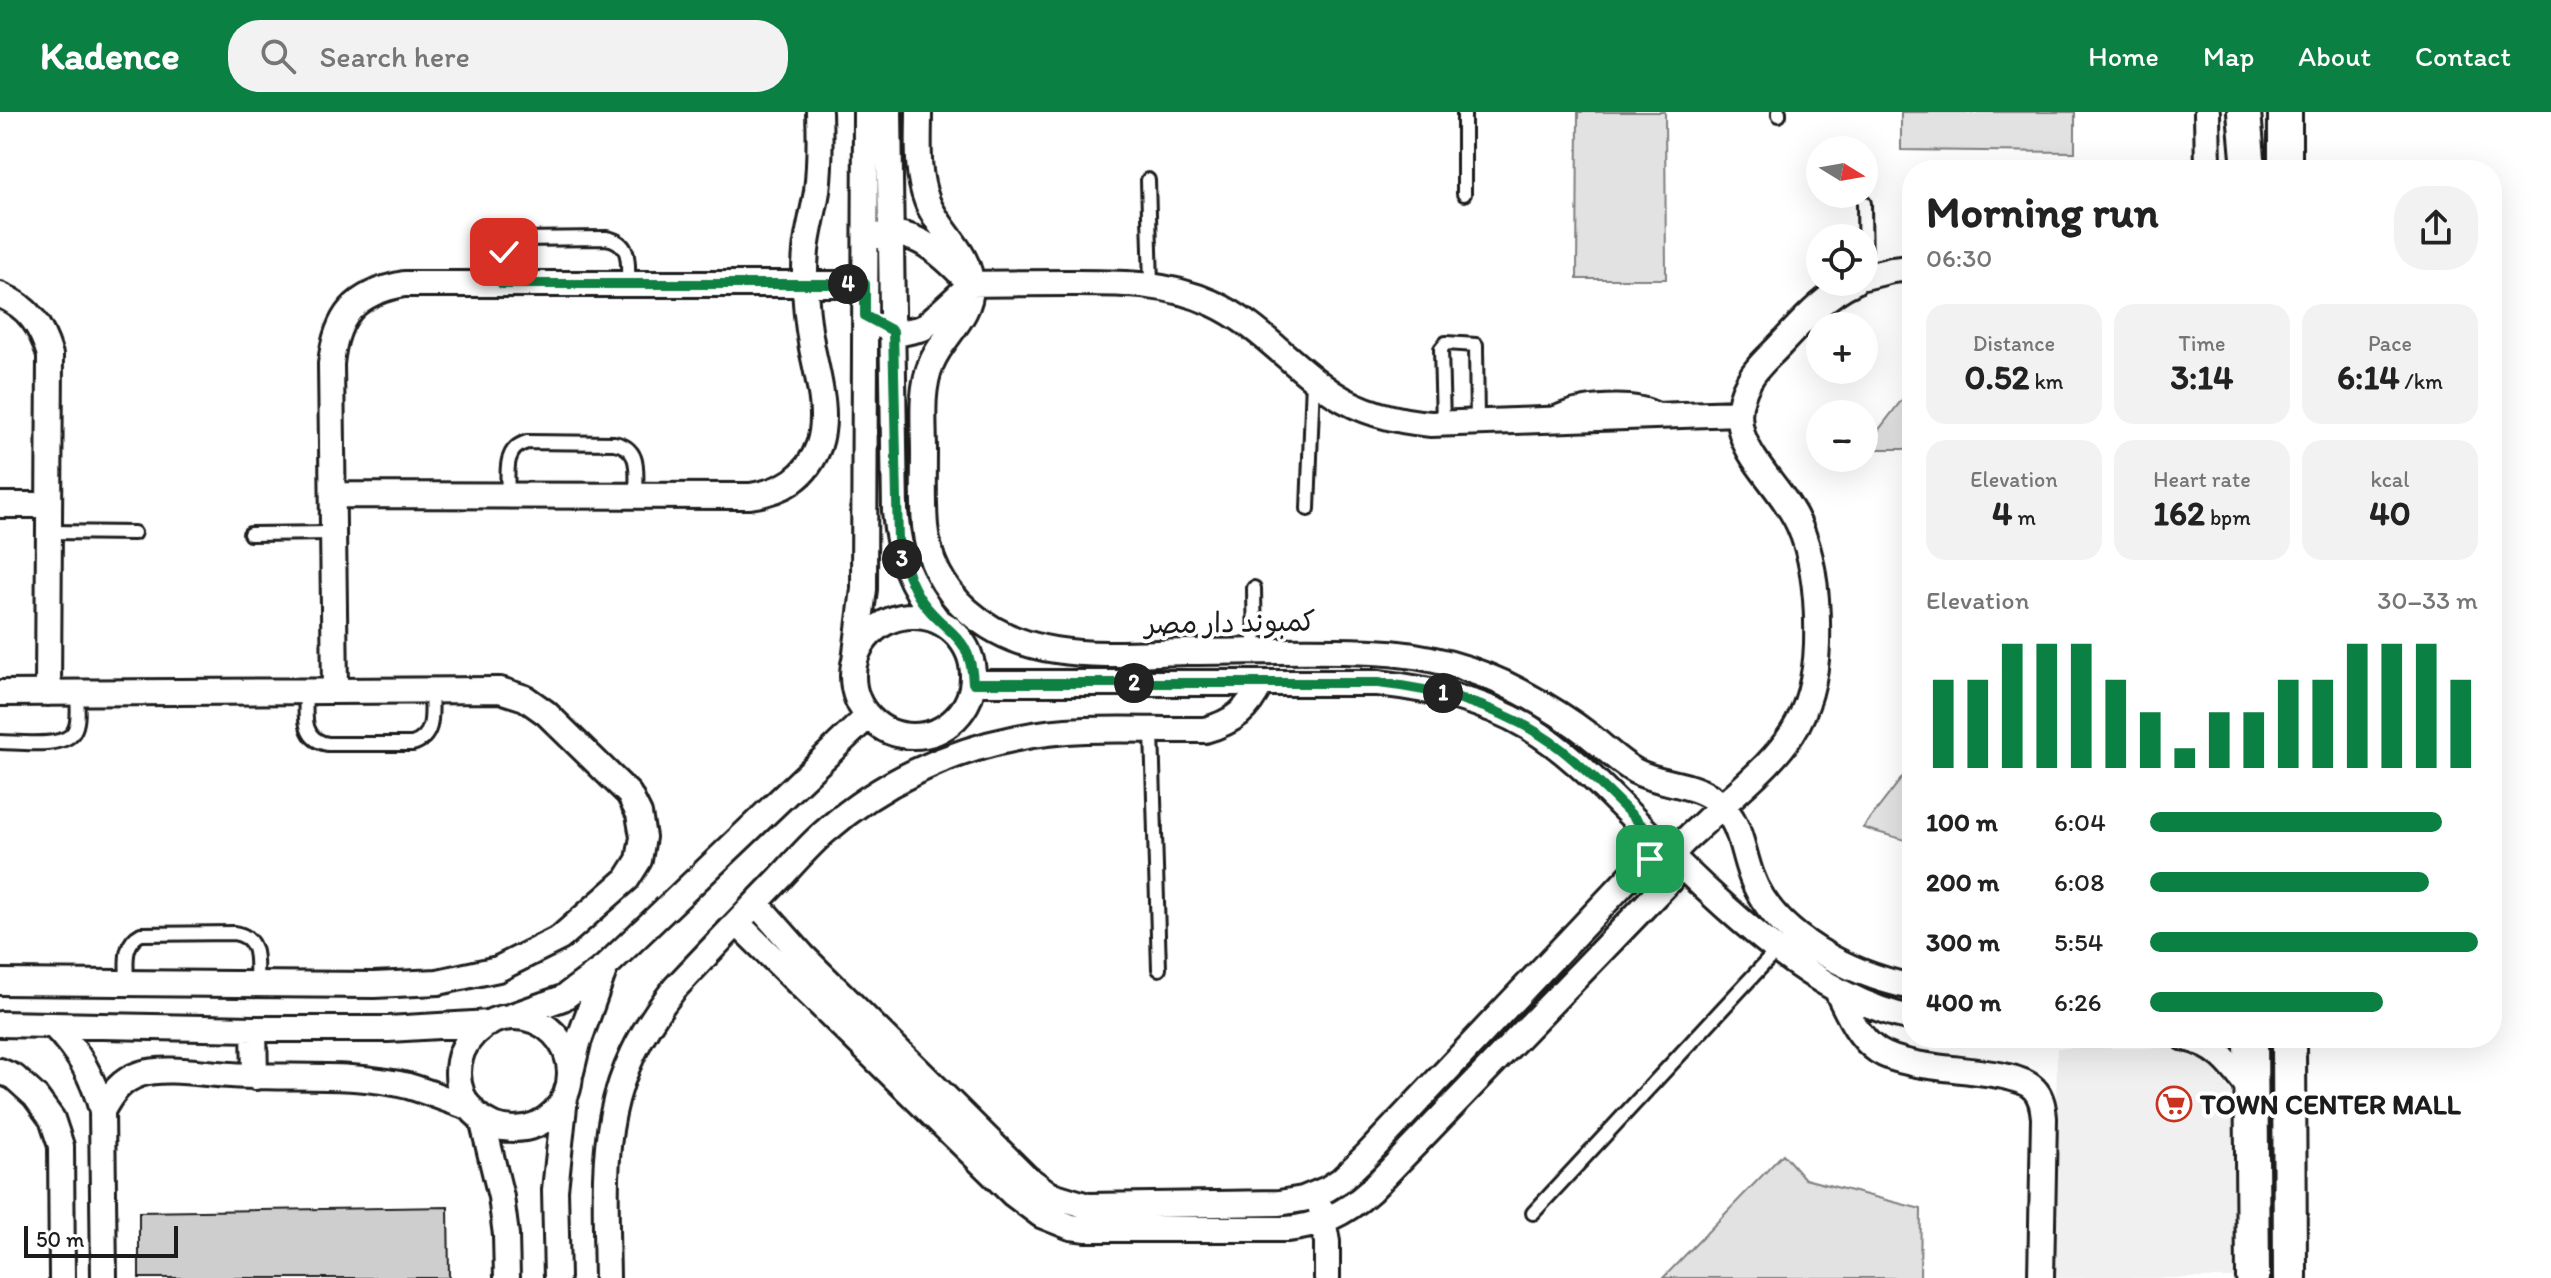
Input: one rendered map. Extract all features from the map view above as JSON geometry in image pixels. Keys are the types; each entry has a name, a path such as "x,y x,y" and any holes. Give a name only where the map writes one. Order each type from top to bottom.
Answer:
{"main road":[{"path":"2244,112 2248,160"},
{"path":"2285,112 2285,160"},
{"path":"2251,1048 2253,1278"},
{"path":"2289,1048 2290,1278"}],"street":[{"path":"333,495 750,496 773,492 794,481 810,464 820,442 821,396 807,317 805,284 806,251 819,170 819,112"},
{"path":"866,112 864,589 853,680 858,700 868,716 881,727 897,734 914,736 931,734 947,726 960,714 969,699 973,683 972,664 965,646 953,631 938,621 919,597 906,570 898,541 889,112"},
{"path":"919,112 921,180 927,202 966,261 971,284"},
{"path":"2207,112 2208,160"},
{"path":"866,240 892,232 908,236 942,256 971,284"},
{"path":"1878,275 1902,270"},
{"path":"335,690 331,364 334,340 343,318 359,300 380,289 404,284 865,284"},
{"path":"865,316 893,331 908,333 923,328 971,284 1151,284 1213,303 1240,318 1333,393 1380,416 1405,422 1738,413"},
{"name":"كمبوند دار مصر","path":"971,284 966,310 932,361 926,378 925,523 930,555 944,585 958,602 994,629 1013,639 1079,653 1373,652 1417,657 1461,668 1517,690 1580,729 1641,774 1702,792 1722,806"},
{"path":"0,295 14,301 31,315 44,333 50,355 48,693"},
{"path":"737,923 1013,1194 1041,1215 1071,1227 1103,1230 1287,1229 1325,1221 1348,1209 1370,1191 1670,880 1673,856 1764,767 1795,731 1813,687 1817,641 1809,555 1799,525 1784,497 1750,454 1739,428 1738,413 1750,378 1818,305 1830,296"},
{"path":"0,505 49,505"},
{"path":"855,661 863,642 878,627 897,618 917,616 938,621"},
{"path":"973,683 1391,684 1454,696 1491,709 1526,726 1559,748 1588,772 1717,899 1814,976 1870,1005 1902,1015"},
{"path":"607,1278 605,1158 614,1105 631,1055 659,1009 826,831 860,804 897,781 935,762 976,748 1018,737 1061,732 1205,730 1224,725 1240,715 1253,701 1261,683"},
{"path":"0,693 500,690 525,698 546,713 629,794 639,814 643,837 639,860 627,879 560,938 498,969 438,982 374,985 0,982"},
{"path":"507,1278 501,1197 477,1114 461,1091 459,1071 463,1051 474,1034 500,1020 563,998 605,967 868,716"},
{"path":"1722,806 1739,833 1760,894 1787,927 1836,959 1868,974 1902,984"},
{"path":"756,903 836,989 1026,1177 1049,1194 1074,1204 1102,1207 1279,1203 1314,1195 1341,1180 1638,868 1650,859 1673,856"},
{"path":"557,1278 555,1190 560,1129 578,1043 605,967"},
{"path":"1836,989 1857,1031 1876,1050 1887,1056 1914,1064 2017,1079 2035,1089 2044,1118 2041,1278"},
{"path":"0,1024 388,1029 529,1019 546,1027 560,1040 568,1058 568,1087 554,1113 538,1124 519,1129 500,1127 477,1114 408,1086 347,1078 146,1072 123,1083 110,1095 102,1111"},
{"path":"53,1025 71,1043 85,1064 96,1087 102,1111 104,1278"},
{"path":"254,1029 255,1077"},
{"path":"2212,1048 2228,1060 2252,1092"},
{"path":"0,1071 14,1077 35,1096 52,1119 61,1146 62,1278"},
{"path":"1314,1195 1325,1221 1327,1278"}],"lane":[{"path":"1464,112 1464,194"},
{"path":"1148,180 1151,284"},
{"path":"502,284 504,252 516,239 606,238 619,241 627,252 628,284"},
{"path":"1443,423 1441,349 1446,343 1476,345 1477,422"},
{"path":"1308,509 1313,378"},
{"path":"508,496 509,457 516,447 527,442 614,443 626,446 635,456 636,496"},
{"path":"49,532 134,533"},
{"path":"250,534 333,533"},
{"path":"1254,588 1255,652"},
{"path":"306,690 307,730 316,740 328,744 412,744 423,740 430,730 431,689"},
{"path":"0,742 57,742 69,738 76,728 77,693"},
{"path":"1152,731 1159,969"},
{"path":"127,983 128,947 141,934 234,933 246,936 255,947 256,984"},
{"path":"1533,1213 1778,949"}],"shaded area":[{"path":"1578,112 1665,112 1666,279 1577,279"},
{"path":"1901,112 2075,112 2075,152 1901,150"},
{"path":"1902,400 1902,449 1878,449 1878,431"},
{"path":"1902,778 1902,839 1863,828"},
{"path":"2057,1048 2176,1048 2191,1050 2205,1058 2272,1146 2272,1278 2054,1278"},
{"path":"1783,1154 1805,1179 1921,1209 1920,1278 1663,1278"}],"building":[{"path":"448,1207 449,1278 139,1278 139,1212"}],"place":[{"name":"TOWN CENTER MALL","path":"2174,1104"}],"route":[{"path":"504,252 502,284 865,284 865,316 893,331 898,541 906,570 919,597 938,621 953,631 965,646 972,664 973,683 1378,683 1416,687 1454,696 1526,726 1588,772 1673,856 1650,859"}]}
